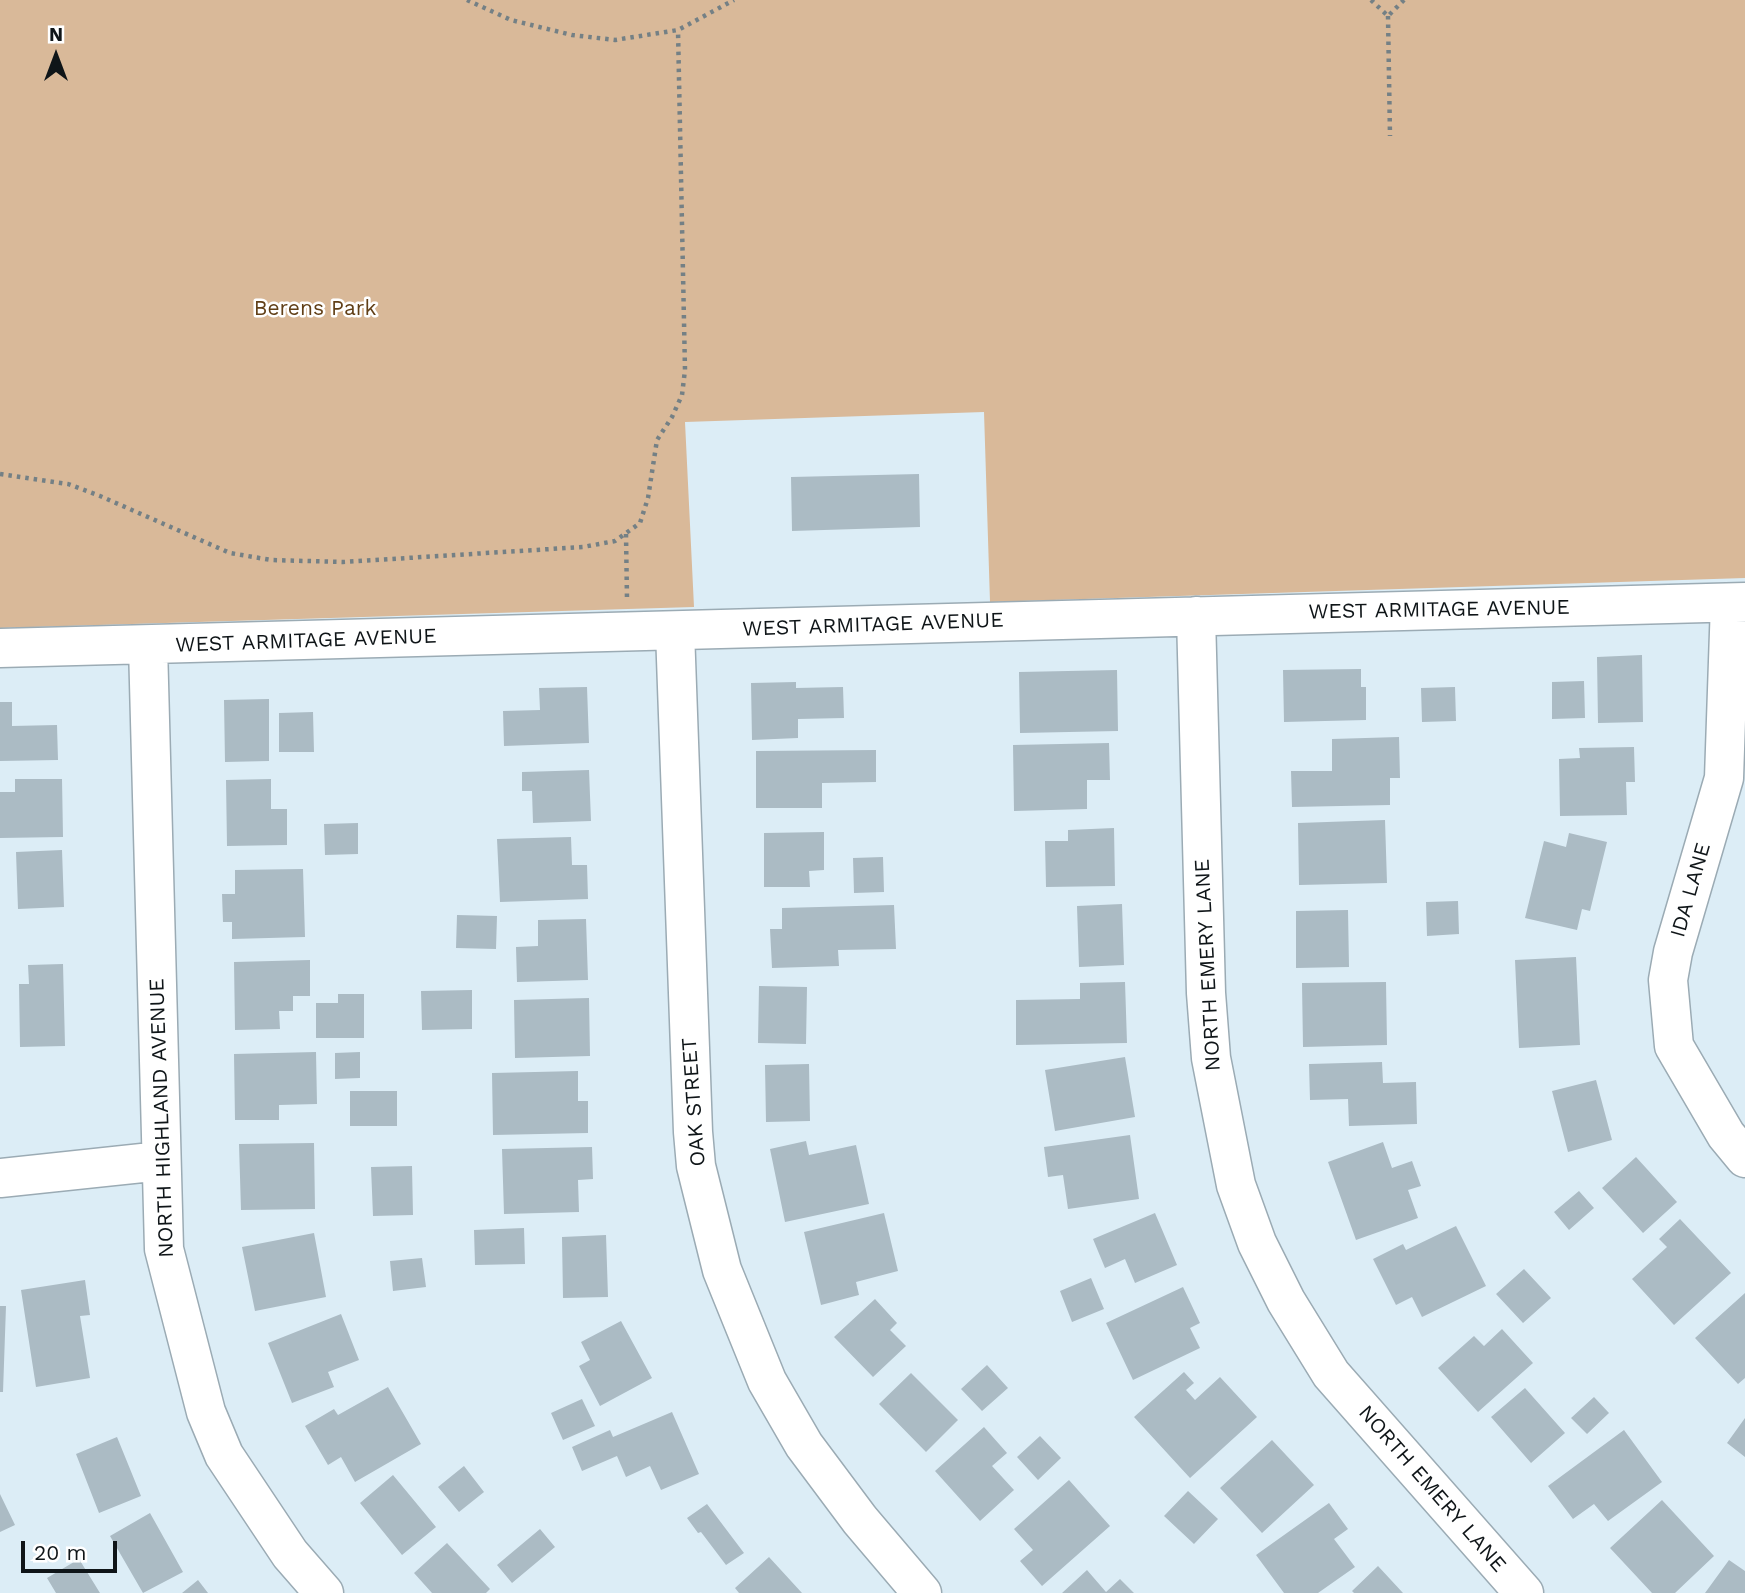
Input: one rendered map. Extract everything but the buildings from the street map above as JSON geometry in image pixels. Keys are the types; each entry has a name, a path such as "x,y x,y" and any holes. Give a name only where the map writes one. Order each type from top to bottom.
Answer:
{"street":[{"name":"WEST ARMITAGE AVENUE","path":"0,648 1738,603"},
{"name":"IDA LANE","path":"1738,603 1724,778 1673,952 1668,980 1674,1046 1727,1135 1745,1158"},
{"name":"NORTH EMERY LANE","path":"1196,616 1206,993 1211,1058 1222,1125 1236,1185 1263,1255 1286,1301 1331,1374 1524,1593"},
{"name":"OAK STREET","path":"675,631 693,1132 696,1166 722,1270 767,1381 804,1445 860,1520 922,1593"},
{"name":"NORTH HIGHLAND AVENUE","path":"148,645 164,1250 206,1412 224,1455 290,1554 324,1593"},
{"path":"0,1178 161,1160"}],"path":[{"path":"467,0 511,20 572,35 615,40 678,30 734,0"},
{"path":"1371,0 1388,16 1390,136"},
{"path":"1388,16 1404,0"},
{"path":"0,474 68,484 230,553 271,560 343,562 583,547 615,541 640,523 648,498 657,440 682,395 685,370 678,30"},
{"path":"626,533 628,632"}],"green space":[{"name":"Berens Park","path":"0,0 1745,0 1745,578 990,602 984,412 685,422 694,607 0,628"}]}
